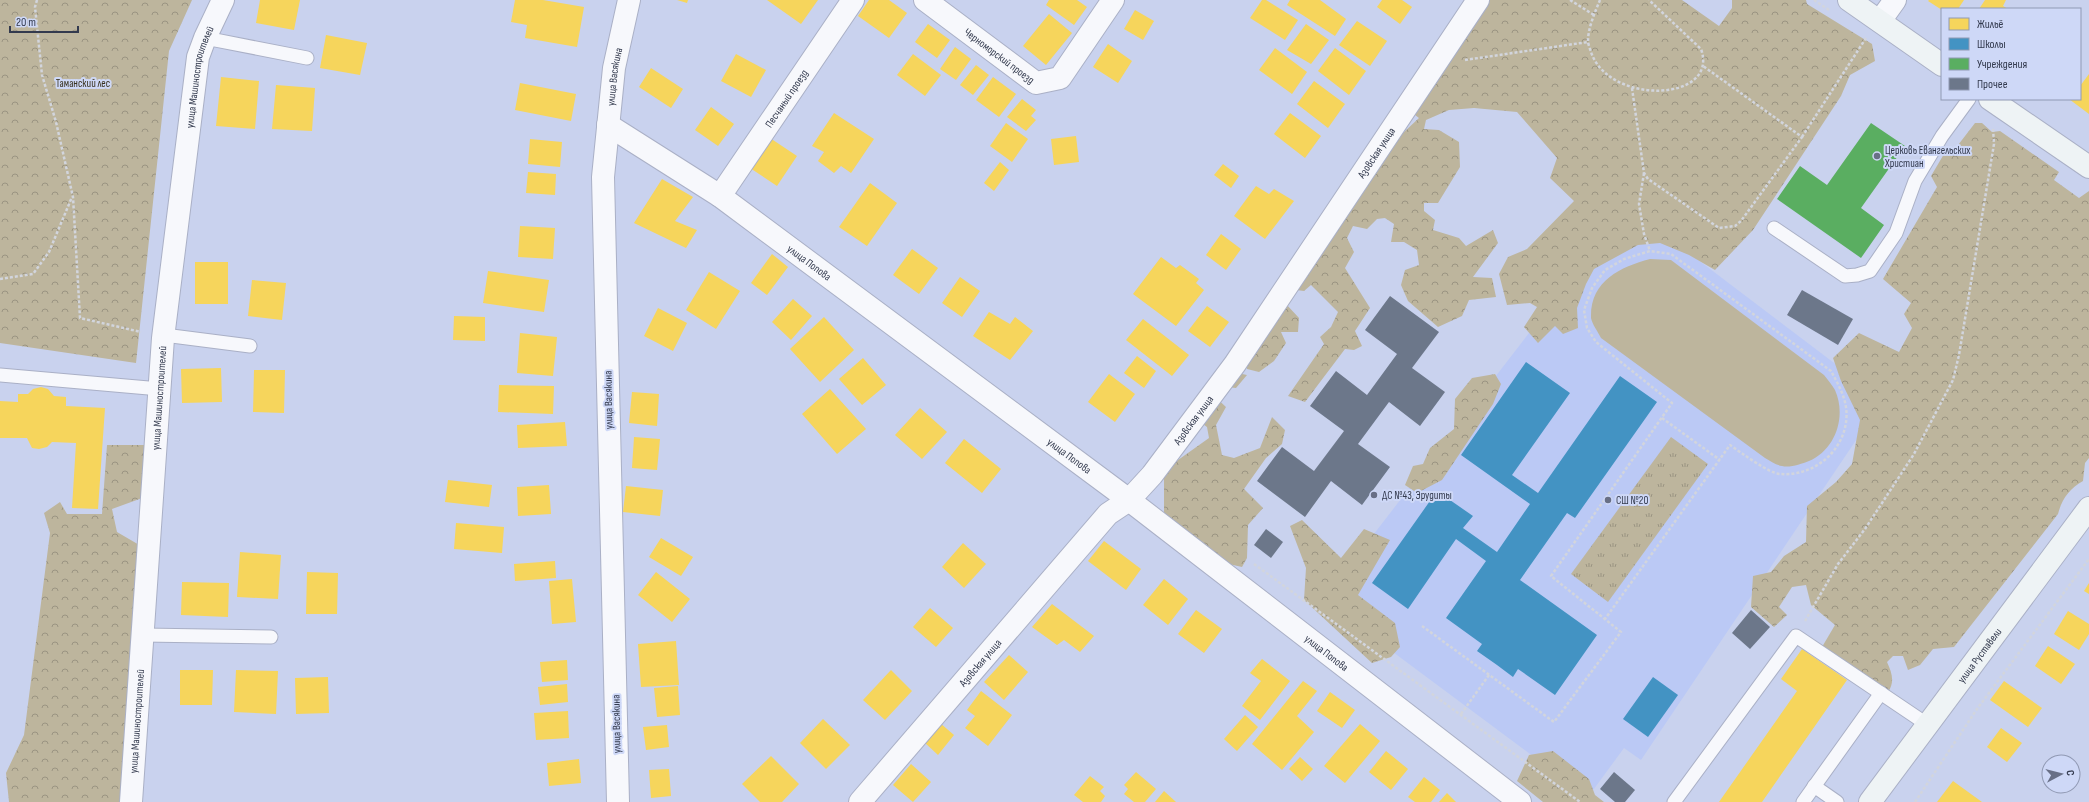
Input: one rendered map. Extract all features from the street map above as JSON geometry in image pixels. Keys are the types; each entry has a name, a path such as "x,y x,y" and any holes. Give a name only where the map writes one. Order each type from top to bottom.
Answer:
{"street":[{"name":"улица Машиностроителей","path":"131,802 164,336 198,57 205,38 223,0"},
{"name":"улица Васякина","path":"618,802 603,178 614,68 629,0"},
{"name":"Песчаный проезд","path":"720,196 853,0"},
{"name":"Черноморский проезд","path":"925,0 1036,83 1060,78 1113,0"},
{"name":"Азовская улица","path":"860,802 1108,514 1129,500 1152,475 1235,364 1478,0"},
{"path":"1849,0 1941,64"},
{"path":"1880,21 1895,0"},
{"path":"1991,100 2089,167"},
{"name":"улица Попова","path":"608,125 720,196 1129,500 1520,802"},
{"name":"улица Руставели","path":"1870,802 2089,508"}],"lane":[{"path":"205,38 306,58"},
{"path":"1774,228 1845,276 1857,275 1870,271 1896,233 1915,181 1942,136 1968,100"},
{"path":"164,336 250,346"},
{"path":"0,375 160,389"},
{"path":"143,635 271,637"},
{"path":"1674,802 1796,636 1928,725"},
{"path":"1803,802 1881,693"},
{"path":"1814,786 1837,802"}],"path":[{"path":"37,0 35,7 42,75 56,122 73,197 80,318 164,336"},
{"path":"1570,0 1594,15"},
{"path":"1600,0 1594,15 1588,42 1594,60 1601,70 1623,86 1653,91 1673,89 1700,76 1704,57 1701,49 1649,0"},
{"path":"1644,173 1648,179 1719,228 1735,226 1741,221 1802,137 1866,38 1873,42"},
{"path":"1435,65 1588,42"},
{"path":"1703,66 1802,137"},
{"path":"1632,88 1644,173 1639,204 1644,234 1650,251"},
{"path":"1796,636 1838,564 1865,529 1914,454 1953,380 1960,355 1994,144 1994,128"},
{"path":"0,279 33,274 49,252 73,197"},
{"path":"1422,626 1554,722 1621,632 1551,576 1672,403 1596,342 1587,328 1584,310 1592,288 1605,270 1624,259 1650,251 1672,254 1831,370 1840,389 1846,408 1845,429 1835,452 1818,465 1801,472 1779,474 1730,445 1605,619"},
{"path":"1662,418 1720,460"},
{"path":"1915,802 1977,709 2089,559"},
{"path":"1254,564 1580,802"},
{"path":"1461,714 1489,675"}],"shaded area":[{"name":"СШ №20","path":"1627,206 1883,400 1641,760 1624,748 1588,797 1323,600"}],"green space":[{"name":"Таманский лес","path":"0,0 192,0 169,51 136,363 0,343"},
{"path":"1481,0 1682,0 1719,26 1732,8 1732,0 1806,0 1807,4 1872,44 1875,61 1850,75 1841,96 1753,230 1715,270 1689,255 1660,243 1638,245 1594,269 1586,284 1577,308 1578,328 1563,334 1555,326 1538,343 1524,327 1537,307 1530,303 1507,305 1499,274 1508,257 1527,249 1574,201 1550,178 1557,158 1517,112 1474,108 1449,110 1426,120 1424,129 1439,130 1459,142 1460,167 1438,203 1424,203 1424,211 1435,220 1433,230 1459,238 1466,246 1493,230 1498,243 1473,277 1492,278 1496,297 1469,300 1462,316 1438,327 1408,301 1401,285 1405,270 1419,265 1417,250 1404,242 1391,242 1394,224 1385,218 1377,219 1367,229 1353,226 1347,238 1354,252 1345,268 1370,308 1355,331 1362,346 1354,350 1345,349 1305,402 1288,396 1324,344 1320,337 1331,327 1338,312 1311,285 1304,291 1296,290 1372,162 1419,118 1406,108"},
{"path":"1975,123 1982,123 1992,132 2000,131 2059,172 2054,180 2079,198 2089,191 2089,458 2085,463 2083,481 2074,487 2067,495 2058,514 1954,647 1933,649 1920,665 1908,670 1903,656 1893,656 1887,662 1892,677 1892,685 1888,692 1822,647 1835,625 1811,605 1806,585 1792,587 1779,607 1787,615 1774,627 1751,607 1753,576 1771,572 1784,556 1806,542 1807,506 1836,482 1852,464 1860,420 1841,381 1833,358 1859,333 1899,352 1912,328 1904,314 1911,303 1883,279 1937,187 1931,176 1944,154 1955,149"},
{"path":"1650,259 1671,260 1824,375 1835,390 1840,411 1836,432 1826,449 1809,461 1792,466 1782,466 1773,463 1601,338 1591,318 1592,305 1601,285 1618,271"},
{"path":"1286,304 1299,318 1298,332 1281,332 1286,343 1274,361 1259,372 1247,369 1246,354"},
{"path":"1218,369 1247,375 1236,388 1217,386 1211,393 1226,407 1216,425 1222,455 1234,458 1260,448 1272,417 1285,430 1282,444 1266,458 1244,489 1263,508 1248,525 1247,558 1242,567 1220,562 1164,516 1164,470 1209,438 1207,427 1189,414"},
{"path":"1495,374 1501,384 1493,404 1442,480 1417,493 1405,485 1413,466 1423,464 1430,448 1454,429 1455,399 1472,378"},
{"path":"1671,437 1708,464 1608,602 1571,574"},
{"path":"107,445 147,445 145,497 112,509 117,532 141,546 121,802 9,802 6,773 24,735 50,533 44,513 60,502 67,514 102,514"},
{"path":"1302,520 1341,558 1364,529 1390,540 1358,595 1395,623 1400,647 1391,657 1372,663 1304,600 1306,568 1290,526"},
{"path":"1553,751 1589,779 1595,795 1604,802 1543,802 1517,781 1529,755"}],"building: Жильё":[{"path":"260,0 300,0 294,30 256,23"},
{"path":"515,0 543,0 584,7 577,47 525,38 527,25 511,22"},
{"path":"677,0 688,0 687,3"},
{"path":"767,0 818,0 801,24"},
{"path":"869,0 889,0 907,13 889,38 858,16"},
{"path":"1049,0 1077,0 1087,7 1074,25 1046,5"},
{"path":"1262,0 1266,0 1298,20 1285,40 1250,18"},
{"path":"1290,0 1320,0 1346,19 1335,36 1287,5"},
{"path":"1382,0 1402,0 1412,7 1400,24 1377,7"},
{"path":"1964,0 1959,8 1941,8 1941,9 1928,1"},
{"path":"1985,0 2006,0 2003,6 2006,8 1980,8"},
{"path":"1135,10 1154,21 1143,40 1124,29"},
{"path":"1049,14 1072,33 1046,65 1023,46"},
{"path":"1357,21 1387,41 1370,66 1339,45"},
{"path":"928,24 950,40 937,58 915,42"},
{"path":"1306,24 1329,40 1311,64 1287,50"},
{"path":"326,35 367,43 360,75 320,68"},
{"path":"1108,44 1132,61 1118,83 1093,67"},
{"path":"955,47 971,59 956,80 940,69"},
{"path":"1275,48 1307,72 1292,94 1259,70"},
{"path":"1335,48 1366,71 1349,95 1318,71"},
{"path":"736,54 766,70 751,97 721,81"},
{"path":"913,54 941,75 925,96 897,75"},
{"path":"976,65 989,75 973,95 960,85"},
{"path":"651,68 683,89 671,108 639,87"},
{"path":"2089,74 2089,114 2070,100 2081,100 2081,85"},
{"path":"221,77 259,81 255,129 216,126"},
{"path":"993,77 1016,94 999,117 976,100"},
{"path":"1314,81 1345,104 1328,128 1297,104"},
{"path":"520,83 576,94 571,121 515,110"},
{"path":"276,85 315,88 312,131 272,129"},
{"path":"1022,99 1036,110 1031,116 1036,120 1026,131 1007,117"},
{"path":"711,107 734,124 718,146 695,130"},
{"path":"834,113 874,139 851,173 841,166 834,173 818,161 824,152 812,146"},
{"path":"1290,113 1321,136 1305,158 1274,134"},
{"path":"1006,123 1028,139 1012,162 990,146"},
{"path":"1076,136 1079,162 1054,165 1051,139"},
{"path":"770,138 797,156 777,186 750,168"},
{"path":"530,139 562,142 560,167 528,164"},
{"path":"1000,162 1009,170 994,191 984,183"},
{"path":"1223,164 1239,176 1231,188 1214,175"},
{"path":"528,172 556,174 555,195 526,193"},
{"path":"662,179 693,197 675,221 697,230 686,248 634,223"},
{"path":"870,183 897,203 867,246 839,227"},
{"path":"1256,186 1269,194 1274,189 1294,201 1265,239 1234,216"},
{"path":"520,226 555,228 553,259 518,257"},
{"path":"1221,234 1241,249 1226,270 1206,255"},
{"path":"912,249 938,268 919,294 893,275"},
{"path":"772,254 788,267 767,295 751,283"},
{"path":"1161,257 1176,268 1180,265 1199,279 1196,283 1204,290 1176,326 1133,294"},
{"path":"195,262 228,262 228,304 195,304"},
{"path":"488,271 549,280 544,312 483,303"},
{"path":"709,272 740,291 716,329 686,310"},
{"path":"960,277 980,291 962,317 942,303"},
{"path":"252,280 286,283 282,320 248,316"},
{"path":"793,299 812,316 791,340 772,322"},
{"path":"1207,306 1229,322 1210,347 1188,331"},
{"path":"658,308 687,323 673,351 644,336"},
{"path":"989,312 1010,324 1015,317 1033,331 1010,360 973,336"},
{"path":"454,316 485,317 485,341 453,340"},
{"path":"824,317 854,350 820,382 790,349"},
{"path":"1143,319 1189,355 1172,376 1126,340"},
{"path":"520,333 557,337 553,376 517,373"},
{"path":"1137,356 1156,371 1144,388 1124,373"},
{"path":"863,358 886,385 862,405 839,379"},
{"path":"221,368 222,402 182,403 181,369"},
{"path":"254,370 285,370 284,413 253,412"},
{"path":"1109,374 1135,394 1115,422 1088,402"},
{"path":"499,385 554,386 553,414 498,412"},
{"path":"41,387 48,389 54,396 66,397 66,406 105,408 98,509 72,508 76,443 52,442 47,447 39,449 32,448 27,438 0,438 0,401 18,402 18,394 28,394 33,389"},
{"path":"830,389 866,429 837,454 802,414"},
{"path":"632,392 659,394 657,426 629,423"},
{"path":"920,408 947,432 922,459 895,435"},
{"path":"565,422 567,446 518,448 517,425"},
{"path":"634,437 660,439 657,470 632,468"},
{"path":"964,439 1001,469 982,493 945,463"},
{"path":"448,480 492,485 489,507 445,502"},
{"path":"549,485 551,514 518,516 517,487"},
{"path":"626,486 663,490 660,516 623,512"},
{"path":"456,523 504,527 502,553 454,549"},
{"path":"661,538 693,557 681,576 649,557"},
{"path":"1104,541 1141,569 1126,590 1088,561"},
{"path":"963,543 986,564 964,588 942,567"},
{"path":"240,552 281,555 278,599 237,597"},
{"path":"555,561 556,578 515,581 514,564"},
{"path":"307,572 338,573 337,614 306,614"},
{"path":"656,572 690,599 672,622 638,595"},
{"path":"572,579 576,622 552,624 549,581"},
{"path":"1164,579 1188,599 1168,625 1143,605"},
{"path":"182,582 229,583 228,617 181,615"},
{"path":"2089,583 2089,594 2084,591"},
{"path":"1052,604 1094,636 1080,652 1064,640 1057,645 1032,627"},
{"path":"930,608 953,628 936,647 913,627"},
{"path":"1196,610 1222,629 1204,653 1178,634"},
{"path":"2068,611 2089,624 2089,634 2079,650 2054,634"},
{"path":"676,641 679,685 641,687 638,644"},
{"path":"2048,646 2075,664 2061,684 2035,666"},
{"path":"1802,649 1847,680 1762,802 1719,802 1797,691 1781,679"},
{"path":"1009,655 1028,672 1004,700 984,682"},
{"path":"1262,659 1290,681 1260,720 1242,706 1261,681 1250,673"},
{"path":"567,660 568,680 542,682 540,662"},
{"path":"180,670 213,670 212,705 180,705"},
{"path":"236,670 278,671 276,714 234,712"},
{"path":"891,670 912,691 885,720 863,700"},
{"path":"328,677 329,713 296,714 295,678"},
{"path":"1303,681 1317,691 1297,716 1314,732 1282,770 1252,744"},
{"path":"2004,681 2042,708 2028,727 1990,700"},
{"path":"567,684 568,702 540,705 538,687"},
{"path":"678,686 680,715 657,717 654,688"},
{"path":"981,691 1012,715 988,746 965,728 975,716 967,710"},
{"path":"1330,692 1355,710 1342,728 1317,711"},
{"path":"568,711 569,738 536,740 534,713"},
{"path":"1245,715 1258,727 1237,751 1224,739"},
{"path":"823,719 850,745 826,769 800,743"},
{"path":"940,723 954,735 938,755 924,742"},
{"path":"1360,724 1380,741 1345,783 1324,766"},
{"path":"667,725 669,747 646,750 643,727"},
{"path":"2001,728 2022,743 2007,762 1987,747"},
{"path":"1386,751 1408,769 1391,790 1369,772"},
{"path":"771,756 799,784 782,802 760,802 742,784"},
{"path":"1300,757 1313,769 1302,781 1289,769"},
{"path":"579,759 581,783 549,786 547,763"},
{"path":"911,764 931,782 913,802 893,785"},
{"path":"669,769 671,796 651,798 649,770"},
{"path":"1136,772 1156,789 1145,802 1134,802 1124,794 1128,789 1124,785"},
{"path":"1090,776 1104,787 1100,791 1105,796 1101,802 1083,802 1074,795"},
{"path":"1424,777 1440,790 1431,802 1415,802 1408,797"},
{"path":"1953,781 1982,802 1937,802"},
{"path":"1164,791 1176,802 1155,802"},
{"path":"1447,793 1456,802 1439,802"}],"building: Школы":[{"path":"1526,362 1570,393 1512,475 1538,493 1620,376 1657,402 1575,518 1567,513 1520,580 1597,635 1555,695 1518,669 1513,677 1477,651 1482,644 1446,618 1486,561 1456,539 1408,609 1372,583 1437,491 1473,516 1463,528 1497,552 1530,504 1461,455"},
{"path":"1653,677 1678,695 1648,737 1623,719"}],"building: Учреждения":[{"path":"1871,123 1905,146 1861,208 1884,225 1861,258 1777,199 1800,166 1827,185"}],"building: Прочее":[{"path":"1802,290 1853,319 1838,345 1787,315"},
{"path":"1390,296 1439,332 1412,368 1445,392 1420,426 1389,402 1358,444 1390,467 1362,505 1331,481 1305,517 1257,481 1282,447 1314,471 1344,431 1310,406 1336,371 1367,395 1397,354 1365,330"},
{"path":"1266,529 1283,542 1271,558 1254,545"},
{"path":"1751,610 1770,627 1750,649 1732,633"},
{"path":"1614,772 1635,790 1625,802 1615,802 1600,789"}],"place":[{"name":"Церковь Евангельских Христиан","path":"1877,156"},
{"name":"ДС №43, Эрудиты","path":"1374,495"},
{"name":"СШ №20","path":"1608,500"}]}
